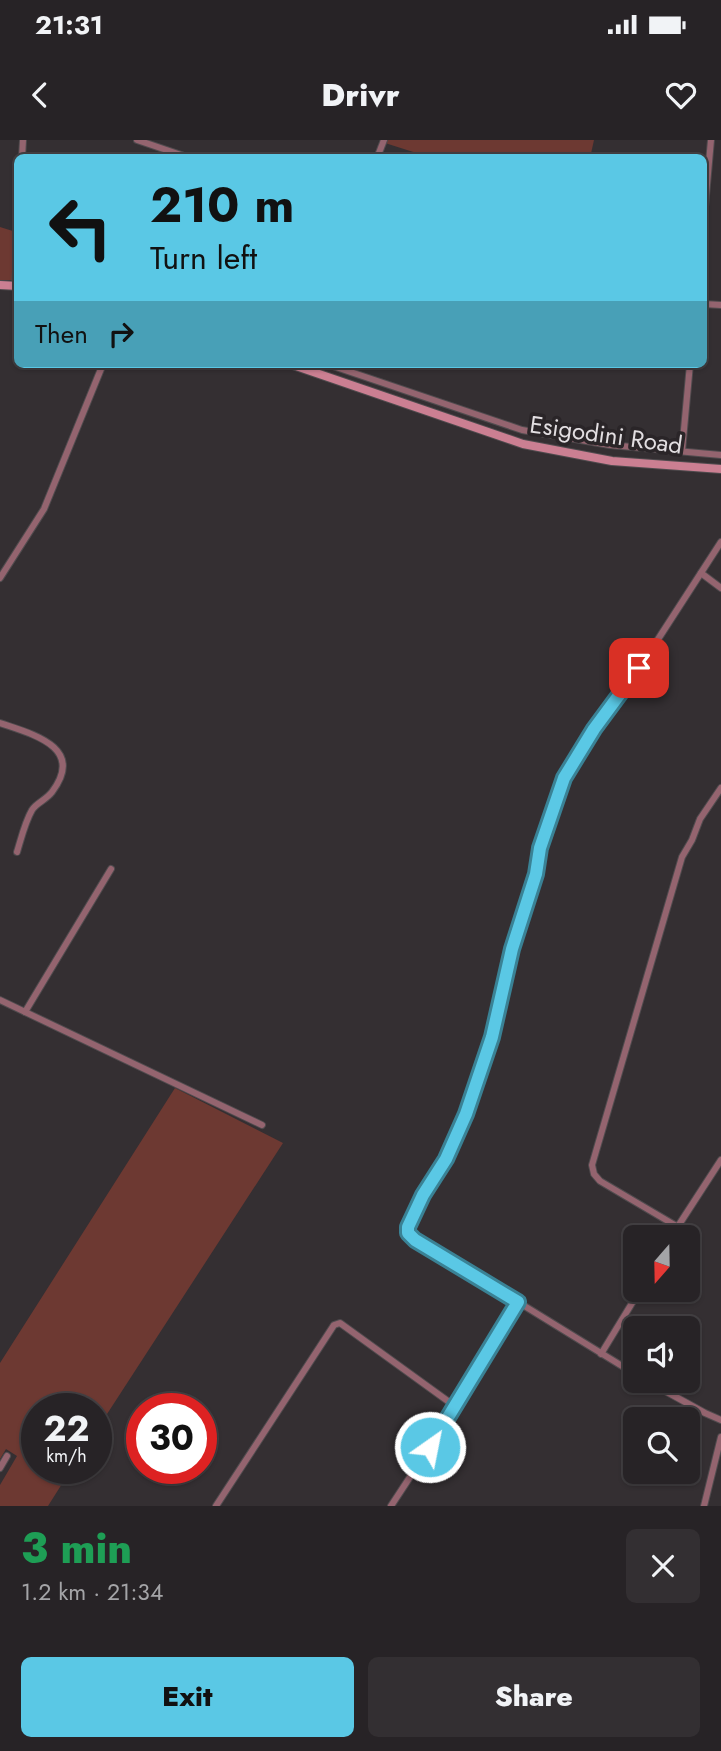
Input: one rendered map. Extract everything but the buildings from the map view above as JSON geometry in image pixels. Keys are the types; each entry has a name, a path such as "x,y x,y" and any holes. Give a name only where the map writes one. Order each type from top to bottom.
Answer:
{"main road":[{"name":"Esigodini Road","path":"301,368 505,439 558,452 612,461 718,469"}],"street":[{"path":"137,140 179,154"},
{"path":"163,148 165,140"},
{"path":"707,185 711,140"},
{"path":"0,578 44,509 101,368"},
{"path":"338,368 522,430 610,445 719,455 718,469"},
{"path":"682,451 690,368"},
{"path":"415,408 419,396"},
{"path":"623,1367 415,1240 408,1233 408,1227 423,1195 446,1159 466,1114 492,1037 512,949 536,874 540,848 564,778 594,729 631,681 721,542"},
{"path":"701,573 721,588"},
{"path":"0,723 48,741 57,749 62,759 57,785 51,794 34,807 17,852"},
{"path":"675,1225 600,1181 594,1174 592,1165 682,857 700,819 721,788"},
{"path":"25,1012 111,869"},
{"path":"0,1000 262,1125"},
{"path":"679,1225 721,1160"},
{"path":"391,1506 456,1407 518,1302"},
{"path":"601,1354 633,1302"},
{"path":"216,1506 334,1325 340,1323 456,1407"},
{"path":"669,1393 721,1420"},
{"path":"704,1506 721,1437"},
{"path":"0,1468 7,1456"}],"shaded area":[{"path":"385,140 594,140 591,154 420,154 385,143"},
{"path":"0,227 14,231 14,256 12,280 0,280"},
{"path":"175,1088 283,1143 112,1406 112,1393 21,1393 21,1484 62,1484 48,1506 0,1506 0,1485 17,1456 6,1449 0,1459 0,1363"}],"route":[{"path":"430,1447 518,1302 415,1240 408,1233 408,1227 423,1195 446,1159 466,1114 494,1030 512,949 536,874 540,848 564,778 594,729 639,668"}]}
